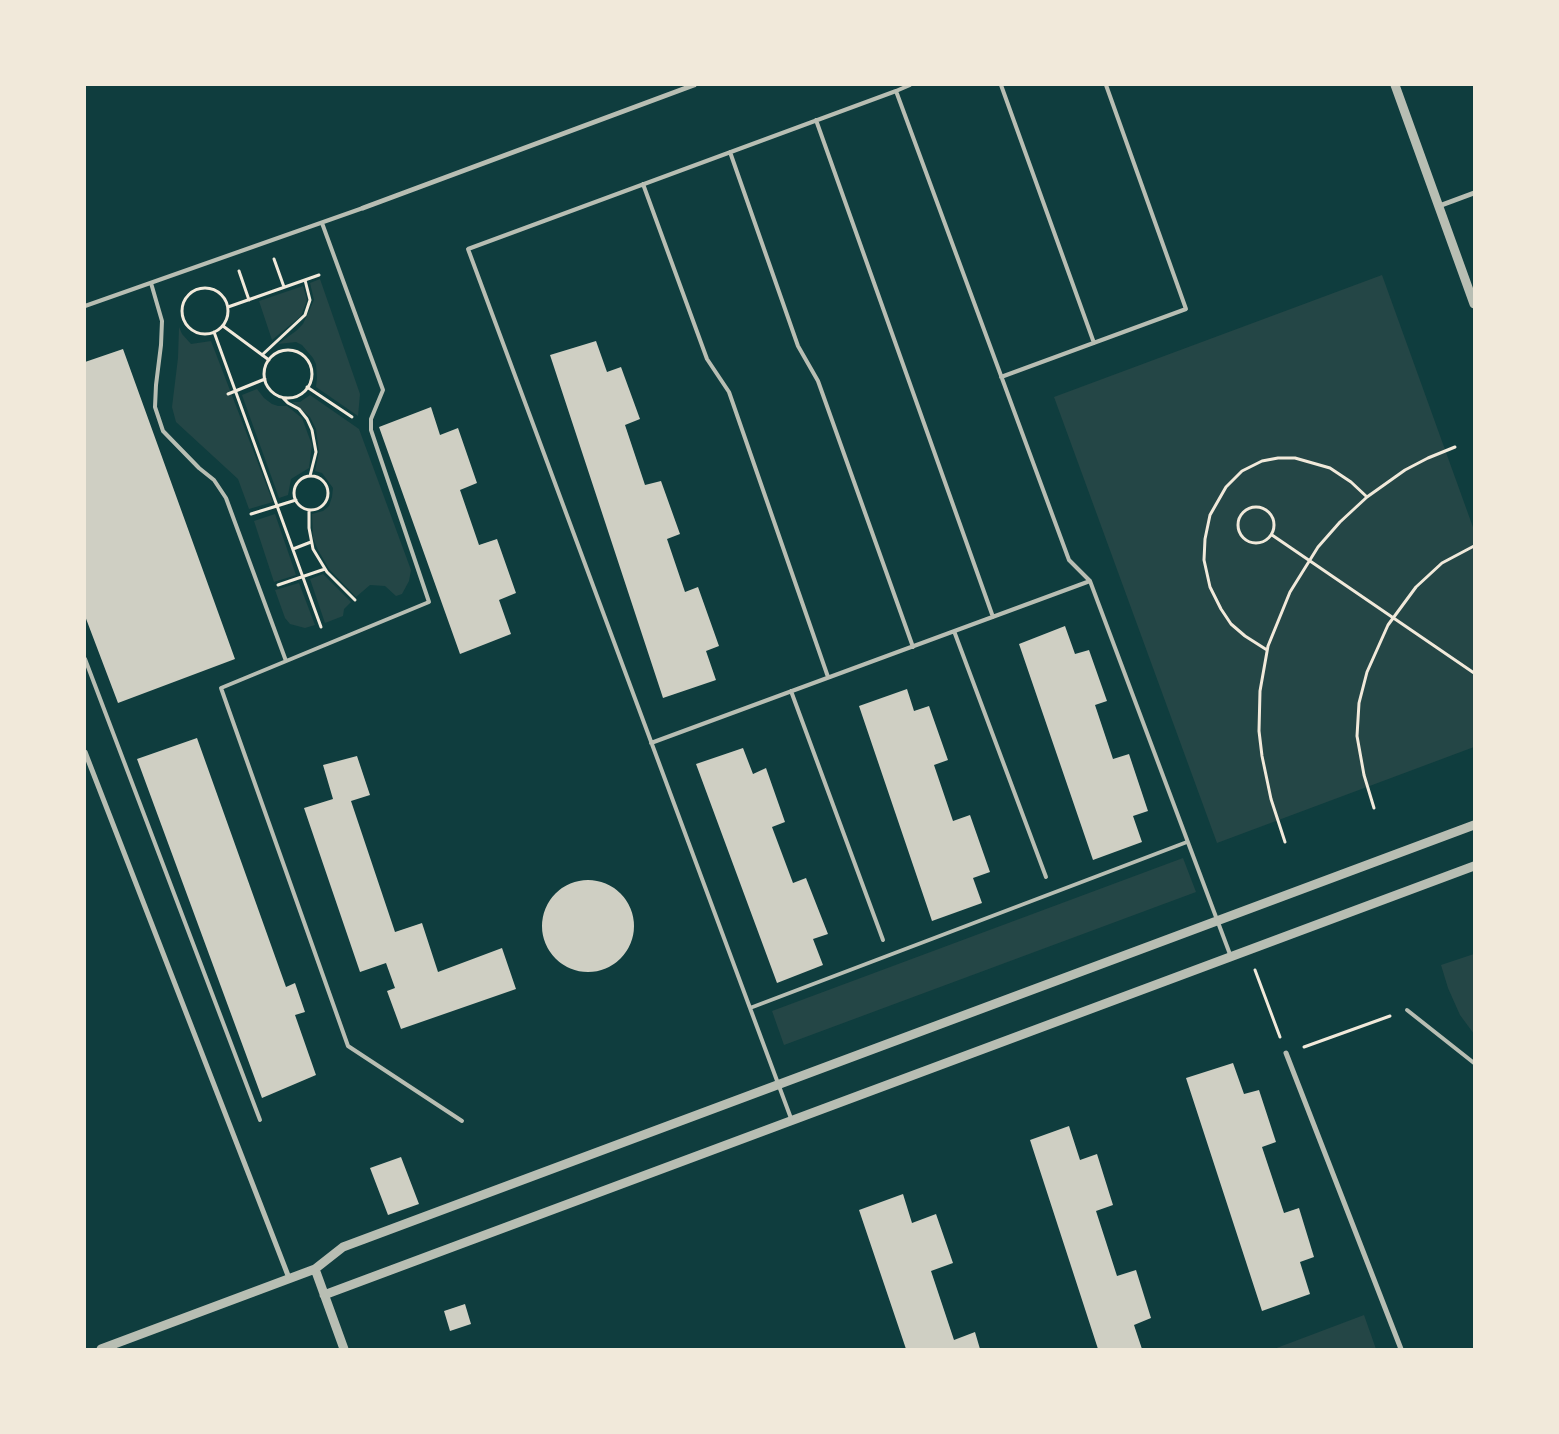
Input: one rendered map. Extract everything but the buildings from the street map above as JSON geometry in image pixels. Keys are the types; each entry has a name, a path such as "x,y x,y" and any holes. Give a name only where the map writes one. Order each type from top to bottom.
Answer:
{"street":[{"path":"364,208 694,85"},
{"path":"1395,85 1474,304"},
{"path":"1438,206 1474,193"},
{"path":"85,752 289,1278"},
{"path":"101,1349 315,1268 343,1247 1474,825"},
{"path":"324,1295 1474,866"},
{"path":"1286,1053 1401,1349"},
{"path":"315,1268 344,1349"}],"lane":[{"path":"792,1121 468,250 910,85"},
{"path":"1001,85 1094,343"},
{"path":"1001,377 1186,309 1106,85"},
{"path":"896,90 1069,560 1090,581 1231,957"},
{"path":"816,120 993,617"},
{"path":"730,152 798,346 818,381 913,647"},
{"path":"643,184 707,359 729,392 828,677"},
{"path":"85,306 364,208"},
{"path":"322,223 383,390 371,419 371,430 429,602 221,688 348,1046 462,1121"},
{"path":"152,283 162,321 155,407 163,431 199,468 214,480 226,498 286,661"},
{"path":"651,743 1090,581"},
{"path":"954,631 1046,877"},
{"path":"85,659 260,1120"},
{"path":"791,691 884,940"},
{"path":"750,1008 1187,842"},
{"path":"1407,1010 1474,1063"}],"path":[{"path":"269,242 284,287"},
{"path":"234,254 249,300"},
{"path":"228,307 319,274"},
{"path":"262,354 305,315 310,300 305,280"},
{"path":"204,287 220,292 225,298 228,307 227,320 223,326 214,332 203,334 190,328 183,315 182,307 185,300 196,289 204,287"},
{"path":"223,326 269,360"},
{"path":"214,332 327,644"},
{"path":"283,398 298,396 307,387 311,377 311,370 304,356 289,350 274,354 269,360 265,367 265,379 270,389 299,410 307,419 312,430 316,452 310,476"},
{"path":"228,394 265,379"},
{"path":"307,387 371,430"},
{"path":"1285,842 1271,798 1259,731 1260,691 1267,650 1290,592 1309,560 1331,532 1367,497 1404,470 1428,458 1455,448"},
{"path":"1267,650 1245,636 1231,624 1210,587 1204,560 1205,539 1210,515 1226,487 1242,471 1262,461 1278,458 1295,458 1330,468 1351,482 1367,497"},
{"path":"310,476 315,476 325,482 328,493 320,507 309,510 296,500 295,489 300,480 310,476"},
{"path":"234,520 296,500"},
{"path":"1260,507 1266,509 1274,518 1272,535 1262,543 1256,544 1244,540 1238,529 1240,517 1249,508 1260,507"},
{"path":"309,510 313,549 325,569 355,600"},
{"path":"1272,535 1474,673"},
{"path":"293,549 312,542"},
{"path":"1374,808 1359,755 1357,719 1367,672 1381,640 1406,600 1428,575 1442,563 1474,546"},
{"path":"260,591 325,569"},
{"path":"1247,951 1286,1053 1407,1010"}],"shaded area":[{"path":"1382,275 1474,530 1474,747 1217,843 1054,397"},
{"path":"320,279 360,394 358,416 316,387 316,364 302,345 296,342 278,344 303,324 314,300 310,283"},
{"path":"303,286 307,300 301,316 272,340 259,301"},
{"path":"179,327 182,334 191,344 211,341 273,502 249,509 238,479 176,422 172,407 178,358"},
{"path":"257,389 272,404 287,406 302,418 312,445 309,468 291,479 288,495 279,498 242,395"},
{"path":"310,395 359,429 411,570 409,581 402,594 396,596 385,586 370,585 356,597 329,569 318,550 313,538 312,514 323,511 329,506 333,488 322,473 315,471 319,452 316,429 310,417 292,402 300,402"},
{"path":"275,514 296,575 274,582 254,521"},
{"path":"323,574 351,602 344,609 343,616 325,623 310,579"},
{"path":"299,583 315,625 305,628 290,624 285,618 275,590"},
{"path":"1183,858 1196,892 784,1045 772,1011"},
{"path":"1474,954 1474,1034 1460,1015 1448,988 1441,965"},
{"path":"1364,1315 1376,1349 1274,1349"}]}
